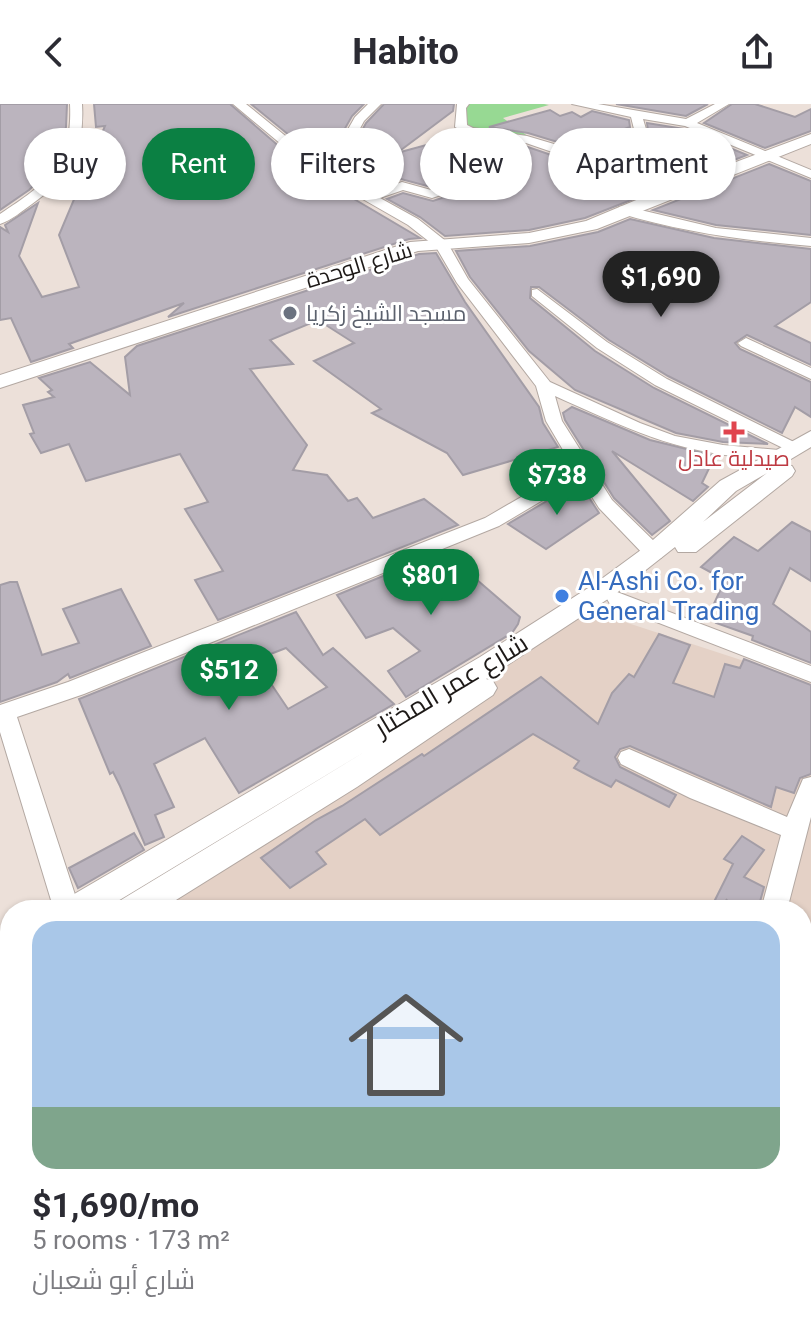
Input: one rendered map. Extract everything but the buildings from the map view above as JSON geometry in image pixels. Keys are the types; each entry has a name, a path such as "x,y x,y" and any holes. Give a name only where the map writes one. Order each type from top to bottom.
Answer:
{"main road":[{"name":"شارع الوحدة","path":"0,382 416,246 529,238 591,225 811,139"},
{"name":"شارع عمر المختار","path":"92,900 489,664 605,589 654,553 728,486 799,448"},
{"name":"شارع عمر المختار","path":"148,900 347,779 617,599 799,448"}],"street":[{"path":"0,220 45,188 71,159 78,140 76,104"},
{"path":"239,104 271,130"},
{"path":"354,128 375,104"},
{"path":"463,104 460,107 463,128"},
{"path":"578,104 688,123 811,174"},
{"path":"688,123 723,104"},
{"path":"532,141 562,151 585,150 637,133 640,129 637,116"},
{"path":"377,200 413,222 442,245 462,280 544,385 554,421 605,504 654,553"},
{"path":"624,210 670,225 733,236 811,242"},
{"path":"537,293 602,345 661,382 799,448"},
{"path":"746,343 811,374"},
{"path":"544,385 636,428 675,441 719,451 799,448"},
{"path":"64,900 2,714 76,688 492,522 582,469"},
{"path":"617,599 811,674"},
{"path":"629,758 698,791 794,830"},
{"path":"776,900 794,830 811,786"}],"shaded area":[{"path":"585,609 811,683 811,900 156,900"}],"green space":[{"path":"470,104 549,105 503,118 517,128 470,128 463,123 464,107"}],"place":[{"name":"مسجد الشيخ زكريا","path":"290,313"},
{"name":"صيدلية عادل","path":"734,432"},
{"name":"Al-Ashi Co. for General Trading","path":"562,596"}]}
